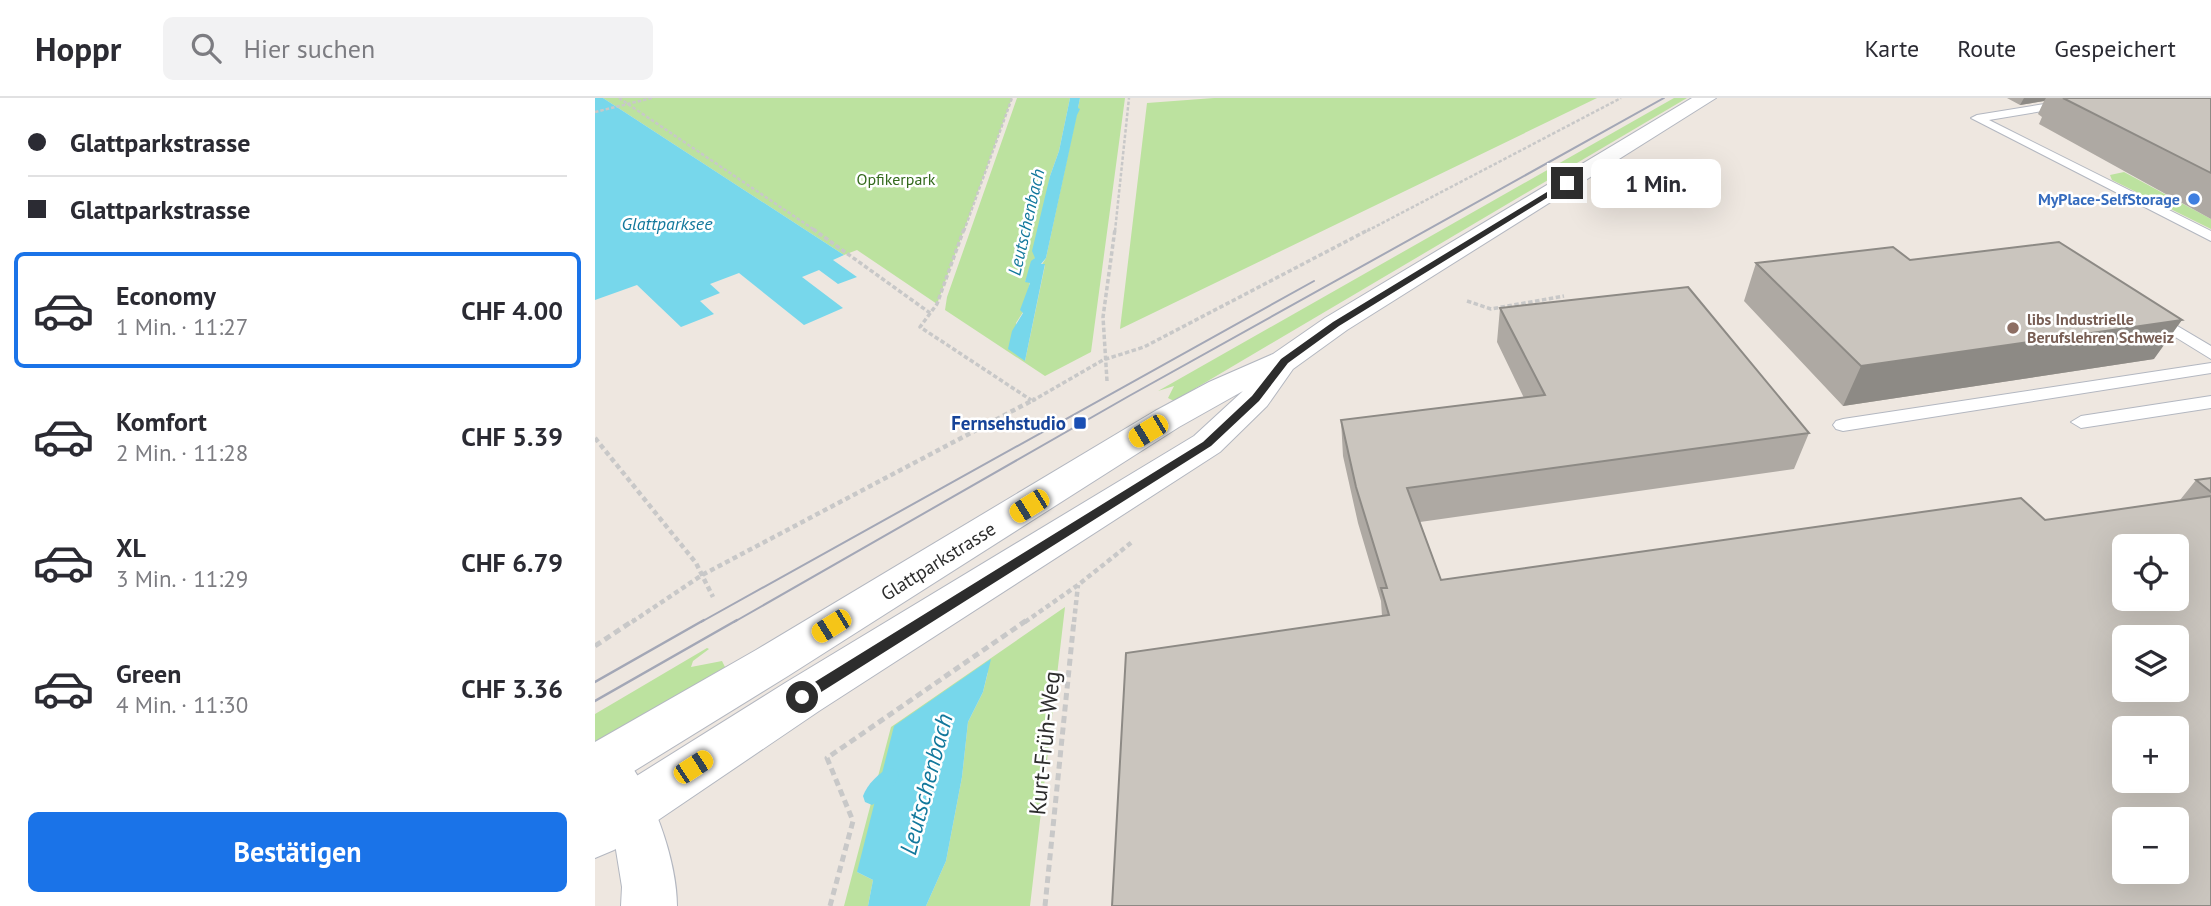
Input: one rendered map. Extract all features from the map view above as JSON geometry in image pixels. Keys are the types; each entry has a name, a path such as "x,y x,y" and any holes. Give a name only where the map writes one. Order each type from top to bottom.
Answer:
{"street":[{"name":"Glattparkstrasse","path":"598,767 1167,419 1221,389 1284,361 1336,324 1706,98"},
{"name":"Glattparkstrasse","path":"611,821 802,697 1207,444 1255,399 1284,361"},
{"path":"598,767 611,821 651,876 649,906"}],"lane":[{"path":"2102,98 1977,118 2211,236"},
{"path":"2142,309 2211,354"},
{"path":"1843,425 2202,370 2211,384"},
{"path":"2081,422 2211,402"}],"path":[{"path":"619,98 849,253 930,313"},
{"path":"595,112 652,98"},
{"path":"1012,98 937,304 920,327 1032,401"},
{"path":"1107,382 1103,317 1117,218 1129,98"},
{"path":"595,646 702,575 1032,401 1104,360 1144,347 1621,98"},
{"path":"1467,301 1491,309 1564,296"},
{"path":"595,439 696,563 713,597"},
{"path":"830,906 853,821 827,758 1079,585 1141,535"},
{"name":"Kurt-Früh-Weg","path":"1045,906 1079,585"}],"green space":[{"name":"Opfikerpark","path":"603,98 1012,98 937,304 857,250 844,255"},
{"path":"1017,98 1070,98 1059,151 1050,176 1035,258 1025,282 1030,282 1023,312 1016,323 1025,361 1045,265 1041,266 1046,258 1080,98 1125,98 1091,352 1045,376 945,310 947,297"},
{"path":"1214,98 1597,98 1120,329 1147,103"},
{"path":"1674,98 1687,98 1174,401 1168,398 1174,386 1158,391"},
{"path":"2124,172 2211,219 2211,229 2112,180 2110,175"},
{"path":"1065,607 1030,906 926,906 946,861 962,777 968,722 983,692 988,672 857,872 873,880 868,906 844,906 891,727"},
{"path":"709,649 693,661 691,667 722,661 725,667 595,744 595,714"}],"water":[{"name":"Glattparksee","path":"595,98 603,98 844,255 833,260 857,277 838,284 819,270 802,277 843,308 804,325 739,273 710,284 720,293 700,301 714,314 681,327 637,285 595,300"},
{"path":"1070,98 1080,98 1080,109 1046,258 1041,264 1045,264 1025,361 1008,349 1012,331 1023,313 1020,310 1030,283 1025,282 1031,261 1035,258 1032,251"},
{"name":"Leutschenbach","path":"991,659 983,692 968,722 962,777 946,861 926,906 868,906 873,880 857,872 894,726"}],"building":[{"path":"2063,98 2211,98 2211,173"},
{"path":"2059,242 2182,320 1861,366 1756,263 1893,247 1910,260"},
{"path":"1688,287 1809,433 1407,488 1441,580 2021,498 2045,520 2211,496 2211,906 1112,906 1126,653 1389,615 1381,588 1387,588 1356,487 1341,420 1545,395 1500,308"},
{"path":"2211,478 2211,492 2196,480"}],"waterway":[{"path":"872,796 890,776"}],"tram line":[{"path":"734,622 1129,396 1664,98"},
{"path":"701,622 1314,281"},
{"path":"595,682 704,620"},
{"path":"595,701 737,620"}],"place":[{"name":"MyPlace-SelfStorage","path":"2194,199"},
{"name":"libs Industrielle Berufslehren Schweiz","path":"2013,328"},
{"name":"Fernsehstudio","path":"1080,423"}],"route":[{"path":"802,697 1207,444 1255,399 1284,361 1336,324 1567,183"}]}
